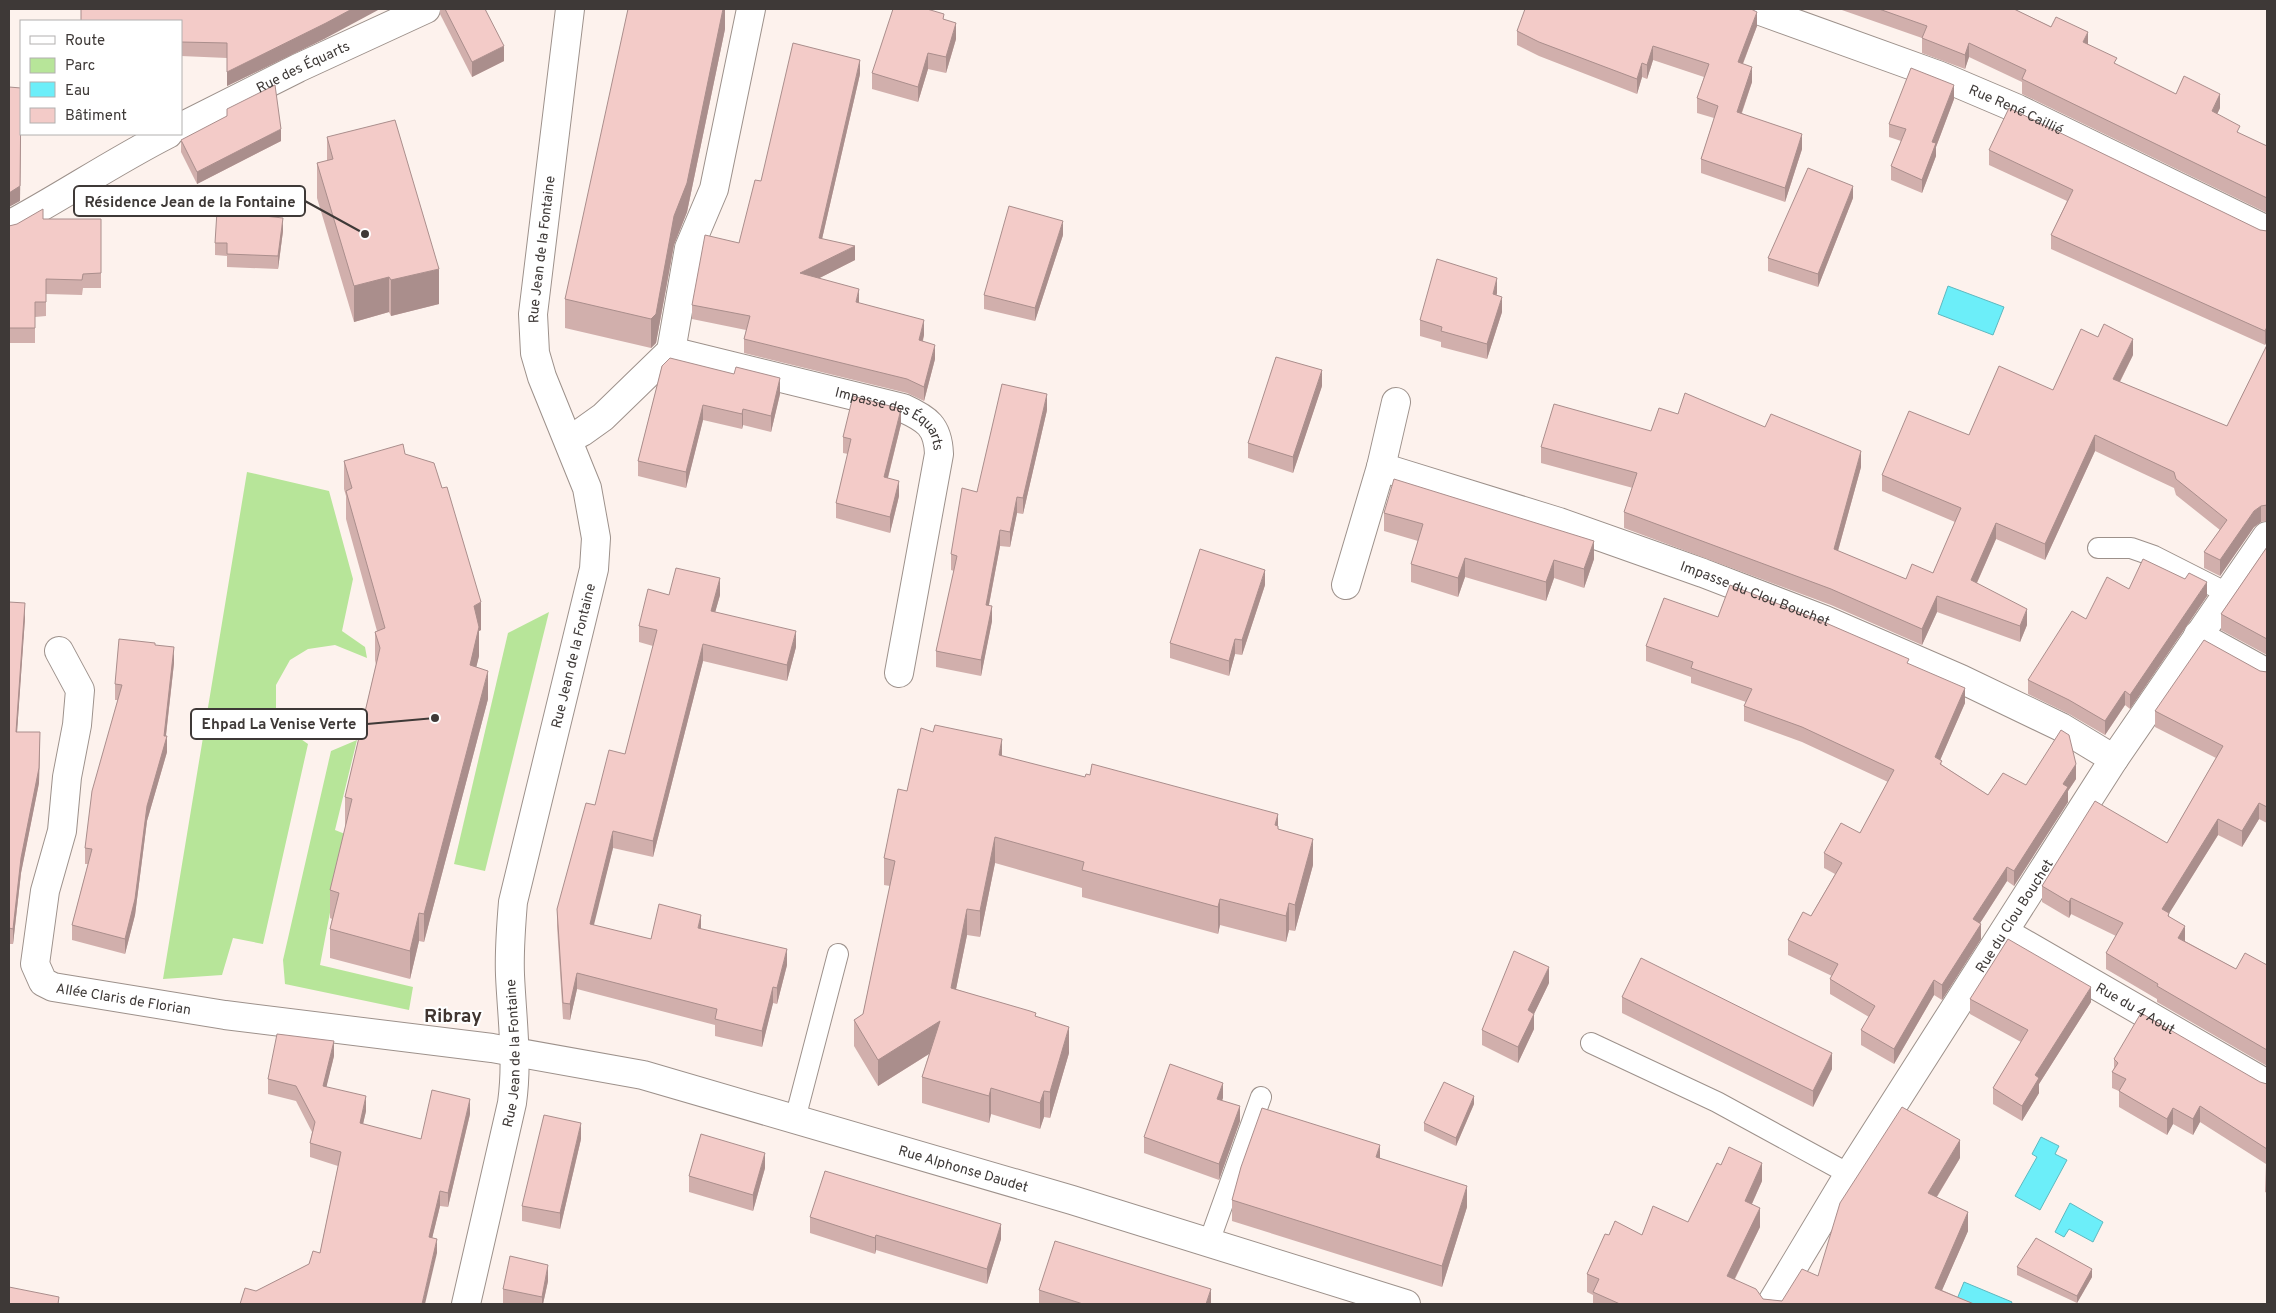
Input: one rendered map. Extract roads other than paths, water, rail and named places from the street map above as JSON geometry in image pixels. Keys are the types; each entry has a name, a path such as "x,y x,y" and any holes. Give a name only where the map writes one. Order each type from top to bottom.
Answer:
{"street":[{"name":"Rue des Équarts","path":"182,126 298,68 426,9"},
{"name":"Rue Jean de la Fontaine","path":"466,1304 512,1103 516,1053 509,942 513,902 594,569 596,538 593,512 587,488 569,439 542,376 535,353 533,314 570,9"},
{"path":"569,439 603,416 671,351 689,248 714,189 751,9"},
{"name":"Rue René Caillié","path":"1755,9 1938,75 2018,110 2267,230"},
{"path":"9,225 62,197 121,158 166,135"},
{"name":"Impasse des Équarts","path":"671,351 903,408 922,416 934,427 939,442 939,454 899,673"},
{"path":"1346,585 1381,467 1396,402"},
{"name":"Impasse du Clou Bouchet","path":"1381,467 1559,522 1703,572 1825,620 1962,679 2053,723 2114,759"},
{"name":"Rue du Clou Bouchet","path":"1771,1304 1849,1174 2114,759 2267,536"},
{"path":"2198,635 2267,673"},
{"name":"Allée Claris de Florian","path":"59,651 80,690 77,725 67,778 62,831 45,891 35,964 43,982 53,987 225,1015 492,1048 516,1053"},
{"name":"Rue du 4 Aout","path":"2004,932 2267,1084"},
{"name":"Rue Alphonse Daudet","path":"516,1053 643,1075 1209,1242 1406,1304"}],"lane":[{"path":"2098,548 2131,548 2154,556 2227,593"},
{"path":"795,1119 838,954"},
{"path":"1590,1043 1717,1102 1849,1174"},
{"path":"1209,1242 1261,1097"}],"water":[{"path":"1948,286 2004,307 1993,335 1938,314"},
{"path":"2041,1137 2059,1146 2055,1154 2067,1160 2040,1210 2015,1196 2037,1157 2032,1154"},
{"path":"2070,1203 2103,1222 2093,1242 2069,1229 2064,1237 2055,1232"},
{"path":"1964,1282 2012,1302 2011,1304 1955,1304"}],"place":[{"name":"Résidence Jean de la Fontaine","path":"365,234"},
{"name":"Ehpad La Venise Verte","path":"435,718"}],"district":[{"name":"Ribray","path":"453,1015"}]}
